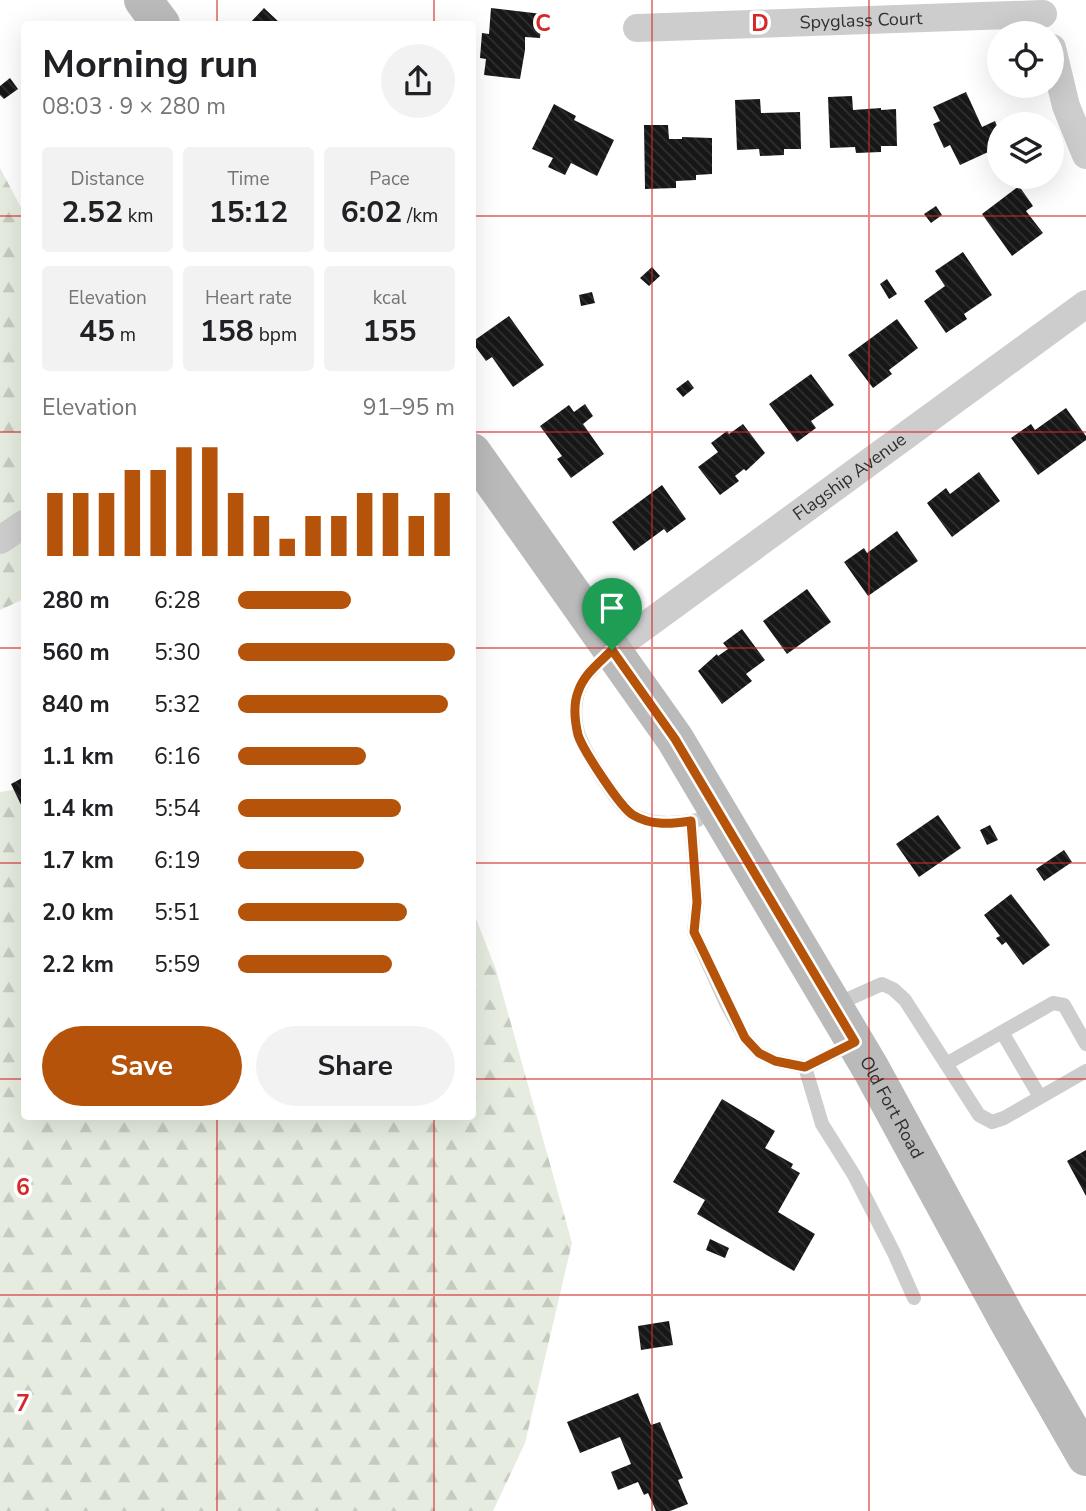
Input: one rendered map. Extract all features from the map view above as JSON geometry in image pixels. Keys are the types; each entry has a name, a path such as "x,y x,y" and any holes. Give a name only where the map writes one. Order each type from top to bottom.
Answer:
{"main road":[{"path":"143,0 159,21"},
{"name":"Old Fort Road","path":"476,458 675,739 706,819 834,1006 1086,1457"}],"street":[{"name":"Spyglass Court","path":"637,28 1045,16"},
{"path":"1064,98 1086,155"},
{"name":"Flagship Avenue","path":"612,650 1086,304"},
{"path":"0,540 21,526"}],"lane":[{"path":"612,650 585,677 577,694 575,707 579,737 617,800 632,815 653,823 674,824 706,819 694,932 745,1038 759,1053 775,1061 805,1067 855,1042"},
{"path":"834,1006 881,984 893,989 905,1000 979,1115 992,1122 1004,1118 1086,1071"},
{"path":"946,1064 1054,1003 1064,1005 1086,1044"},
{"path":"1002,1032 1040,1097"},
{"path":"805,1067 822,1124 854,1175 914,1298"}],"green space":[{"path":"0,168 21,207 21,600 0,610"},
{"path":"21,788 21,1120 476,1120 476,919 496,970 572,1243 525,1443 493,1511 0,1511 0,792"}],"building":[{"path":"264,8 278,21 252,21"},
{"path":"491,8 542,14 540,38 525,37 520,79 484,75 486,59 480,58 482,33 489,34"},
{"path":"10,78 18,89 4,99 0,95 0,86"},
{"path":"966,92 982,127 987,125 987,153 960,165 950,145 944,148 933,124 940,121 933,107"},
{"path":"852,96 853,110 896,109 897,146 881,146 881,152 856,153 855,147 830,148 828,97"},
{"path":"760,99 761,113 800,112 801,149 784,149 784,155 760,156 759,149 737,150 735,100"},
{"path":"554,104 576,116 574,120 614,140 597,176 571,163 565,175 548,167 553,158 532,149"},
{"path":"644,125 668,125 669,139 712,138 712,174 696,175 696,180 676,181 676,188 645,189"},
{"path":"1015,189 1021,189 1033,206 1026,211 1043,233 1012,256 982,214"},
{"path":"936,206 942,215 931,223 924,214"},
{"path":"963,252 992,295 964,314 967,319 946,333 924,301 945,286 935,271"},
{"path":"652,267 660,276 649,286 640,278"},
{"path":"887,279 897,294 889,299 880,284"},
{"path":"592,292 595,303 581,306 579,295"},
{"path":"509,316 544,365 513,387 492,357 486,361 476,347 476,339"},
{"path":"897,319 918,348 889,370 892,374 873,388 848,355"},
{"path":"811,374 834,405 811,421 816,428 797,442 769,404"},
{"path":"688,380 694,388 683,397 676,389"},
{"path":"585,404 593,416 583,424 604,454 571,478 557,459 562,456 540,426 569,405 574,412"},
{"path":"1066,408 1086,436 1086,440 1038,475 1011,438 1031,424 1035,430"},
{"path":"743,424 765,453 746,471 744,469 735,476 739,481 720,495 698,467 718,452 711,443 727,431 729,434"},
{"path":"979,472 1000,501 952,537 927,503 946,488 950,494"},
{"path":"662,485 686,519 667,533 664,529 634,551 612,522"},
{"path":"897,531 918,561 868,596 844,562 864,548 867,553"},
{"path":"807,589 831,622 787,654 763,621"},
{"path":"742,629 765,660 746,674 752,681 722,704 698,671 717,654 718,656 728,649 723,643"},
{"path":"21,779 21,805 11,784"},
{"path":"938,815 961,848 919,877 896,844"},
{"path":"990,825 998,840 987,845 980,830"},
{"path":"1064,850 1072,862 1044,881 1036,869"},
{"path":"1011,894 1050,945 1023,965 1006,942 1002,945 996,938 1000,936 984,915"},
{"path":"722,1099 775,1131 765,1148 793,1164 791,1168 800,1173 778,1212 815,1234 794,1271 697,1214 705,1200 673,1182"},
{"path":"1086,1150 1086,1196 1067,1161"},
{"path":"710,1239 729,1248 725,1258 706,1250"},
{"path":"669,1321 673,1345 641,1350 638,1326"},
{"path":"638,1393 651,1425 660,1422 683,1478 678,1480 688,1504 670,1511 656,1511 648,1493 644,1495 638,1482 618,1490 611,1472 631,1464 620,1437 580,1453 567,1422"}],"route":[{"path":"612,650 675,739 855,1042 805,1067 775,1061 759,1053 745,1038 694,932 697,902 691,821 674,824 653,823 632,815 617,800 579,737 575,707 577,694 585,677 612,650"}]}
